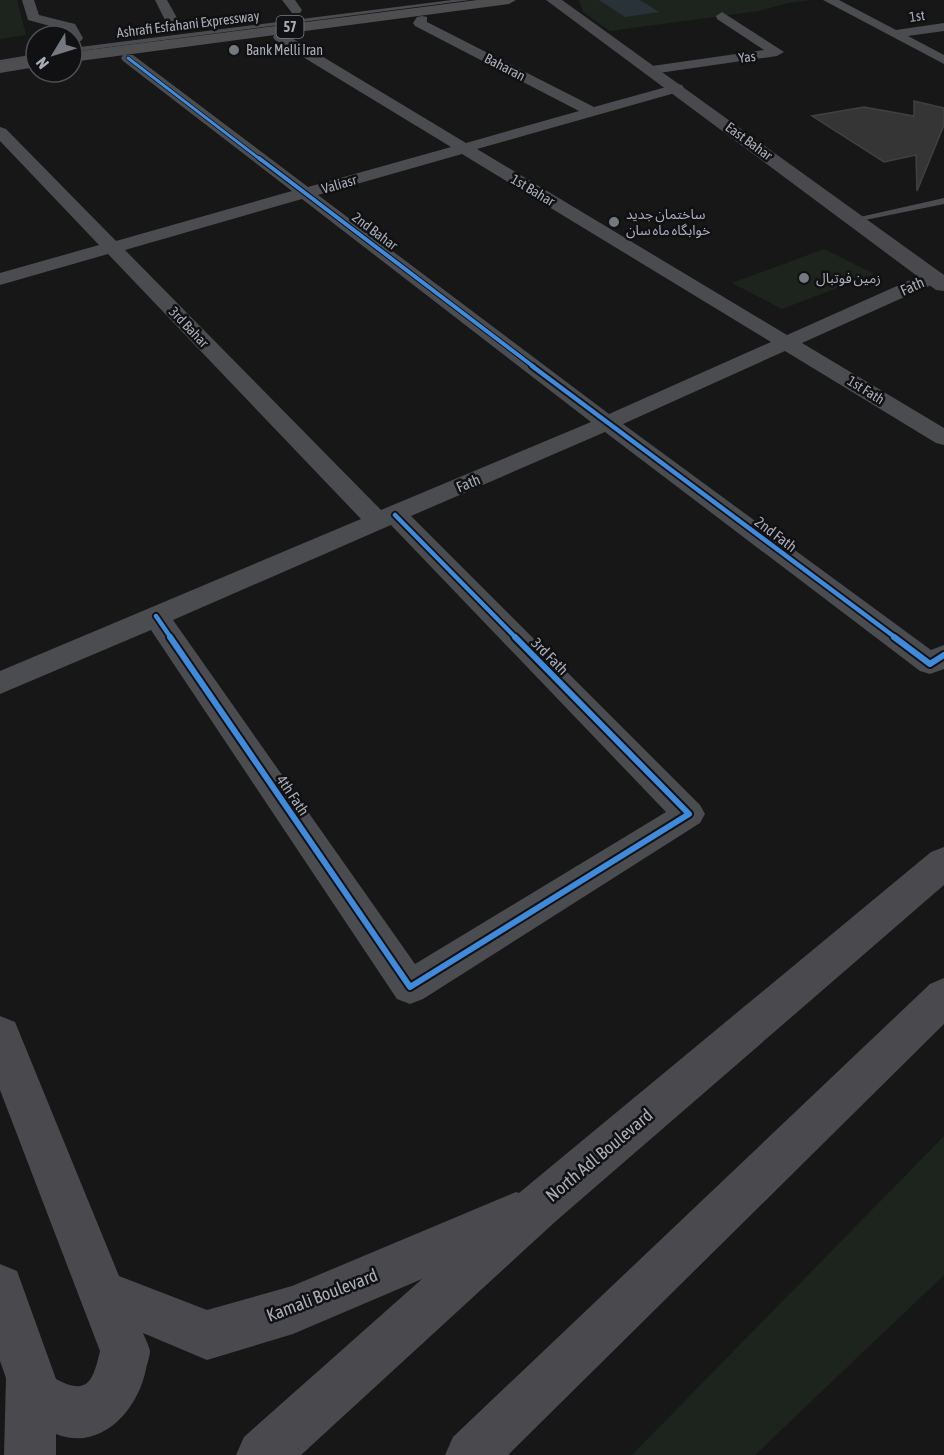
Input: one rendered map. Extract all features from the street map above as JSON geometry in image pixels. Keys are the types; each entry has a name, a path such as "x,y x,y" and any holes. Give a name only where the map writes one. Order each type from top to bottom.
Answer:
{"highway":[{"name":"Ashrafi Esfahani Expressway","path":"84,41 292,5 375,0"},
{"name":"Ashrafi Esfahani Expressway","path":"84,55 509,0"},
{"path":"0,49 24,46"},
{"path":"0,68 24,64"}],"street":[{"path":"28,0 33,17 59,24"},
{"path":"160,0 174,25"},
{"name":"East Bahar","path":"553,0 677,88 939,281"},
{"path":"829,0 944,60"},
{"name":"Yas","path":"652,70 777,52 722,16"},
{"name":"Baharan","path":"422,20 420,23 592,112"},
{"name":"1st","path":"894,34 944,27"},
{"name":"1st Bahar","path":"280,38 787,342"},
{"name":"2nd Bahar","path":"128,58 607,423"},
{"name":"Valiasr","path":"0,279 677,88"},
{"name":"3rd Bahar","path":"0,132 112,248 386,518"},
{"name":"Fath","path":"0,683 607,423 787,342 939,281"},
{"name":"1st Fath","path":"787,342 944,438"},
{"name":"2nd Fath","path":"607,423 937,659"},
{"name":"3rd Fath","path":"386,518 689,814 410,987"},
{"name":"4th Fath","path":"156,616 410,987"},
{"name":"North Adl Boulevard","path":"262,1455 540,1205 944,863"},
{"path":"471,1455 944,997"},
{"path":"0,1036 125,1351 118,1383 102,1403 85,1413 68,1413 34,1387"},
{"name":"Kamali Boulevard","path":"102,1293 207,1335 293,1310 540,1205"},
{"path":"0,1288 34,1387 30,1455"}],"lane":[{"path":"84,42 414,0"},
{"path":"84,42 467,0"},
{"path":"0,54 24,51"},
{"path":"0,62 24,58"},
{"path":"855,219 944,201"}],"shaded area":[{"path":"0,0 17,0 24,35 0,39"},
{"path":"579,0 813,0 788,3 759,11 610,31 583,12"},
{"path":"599,0 640,0 659,12 625,17"},
{"name":"زمین فوتبال","path":"824,249 874,274 782,309 732,283"},
{"path":"944,1136 944,1275 755,1455 632,1455"}],"building":[{"path":"914,101 944,108 944,125 917,191 916,155 884,162 812,116 864,107 914,116"}],"cycle path":[{"path":"128,58 607,423 930,664 944,655"},
{"path":"156,616 410,987 689,814 395,515"}],"place":[{"name":"Bank Melli Iran","path":"234,50"},
{"name":"ساختمان جدید خوابگاه ماه سان","path":"614,222"},
{"name":"زمین فوتبال","path":"804,278"}]}
